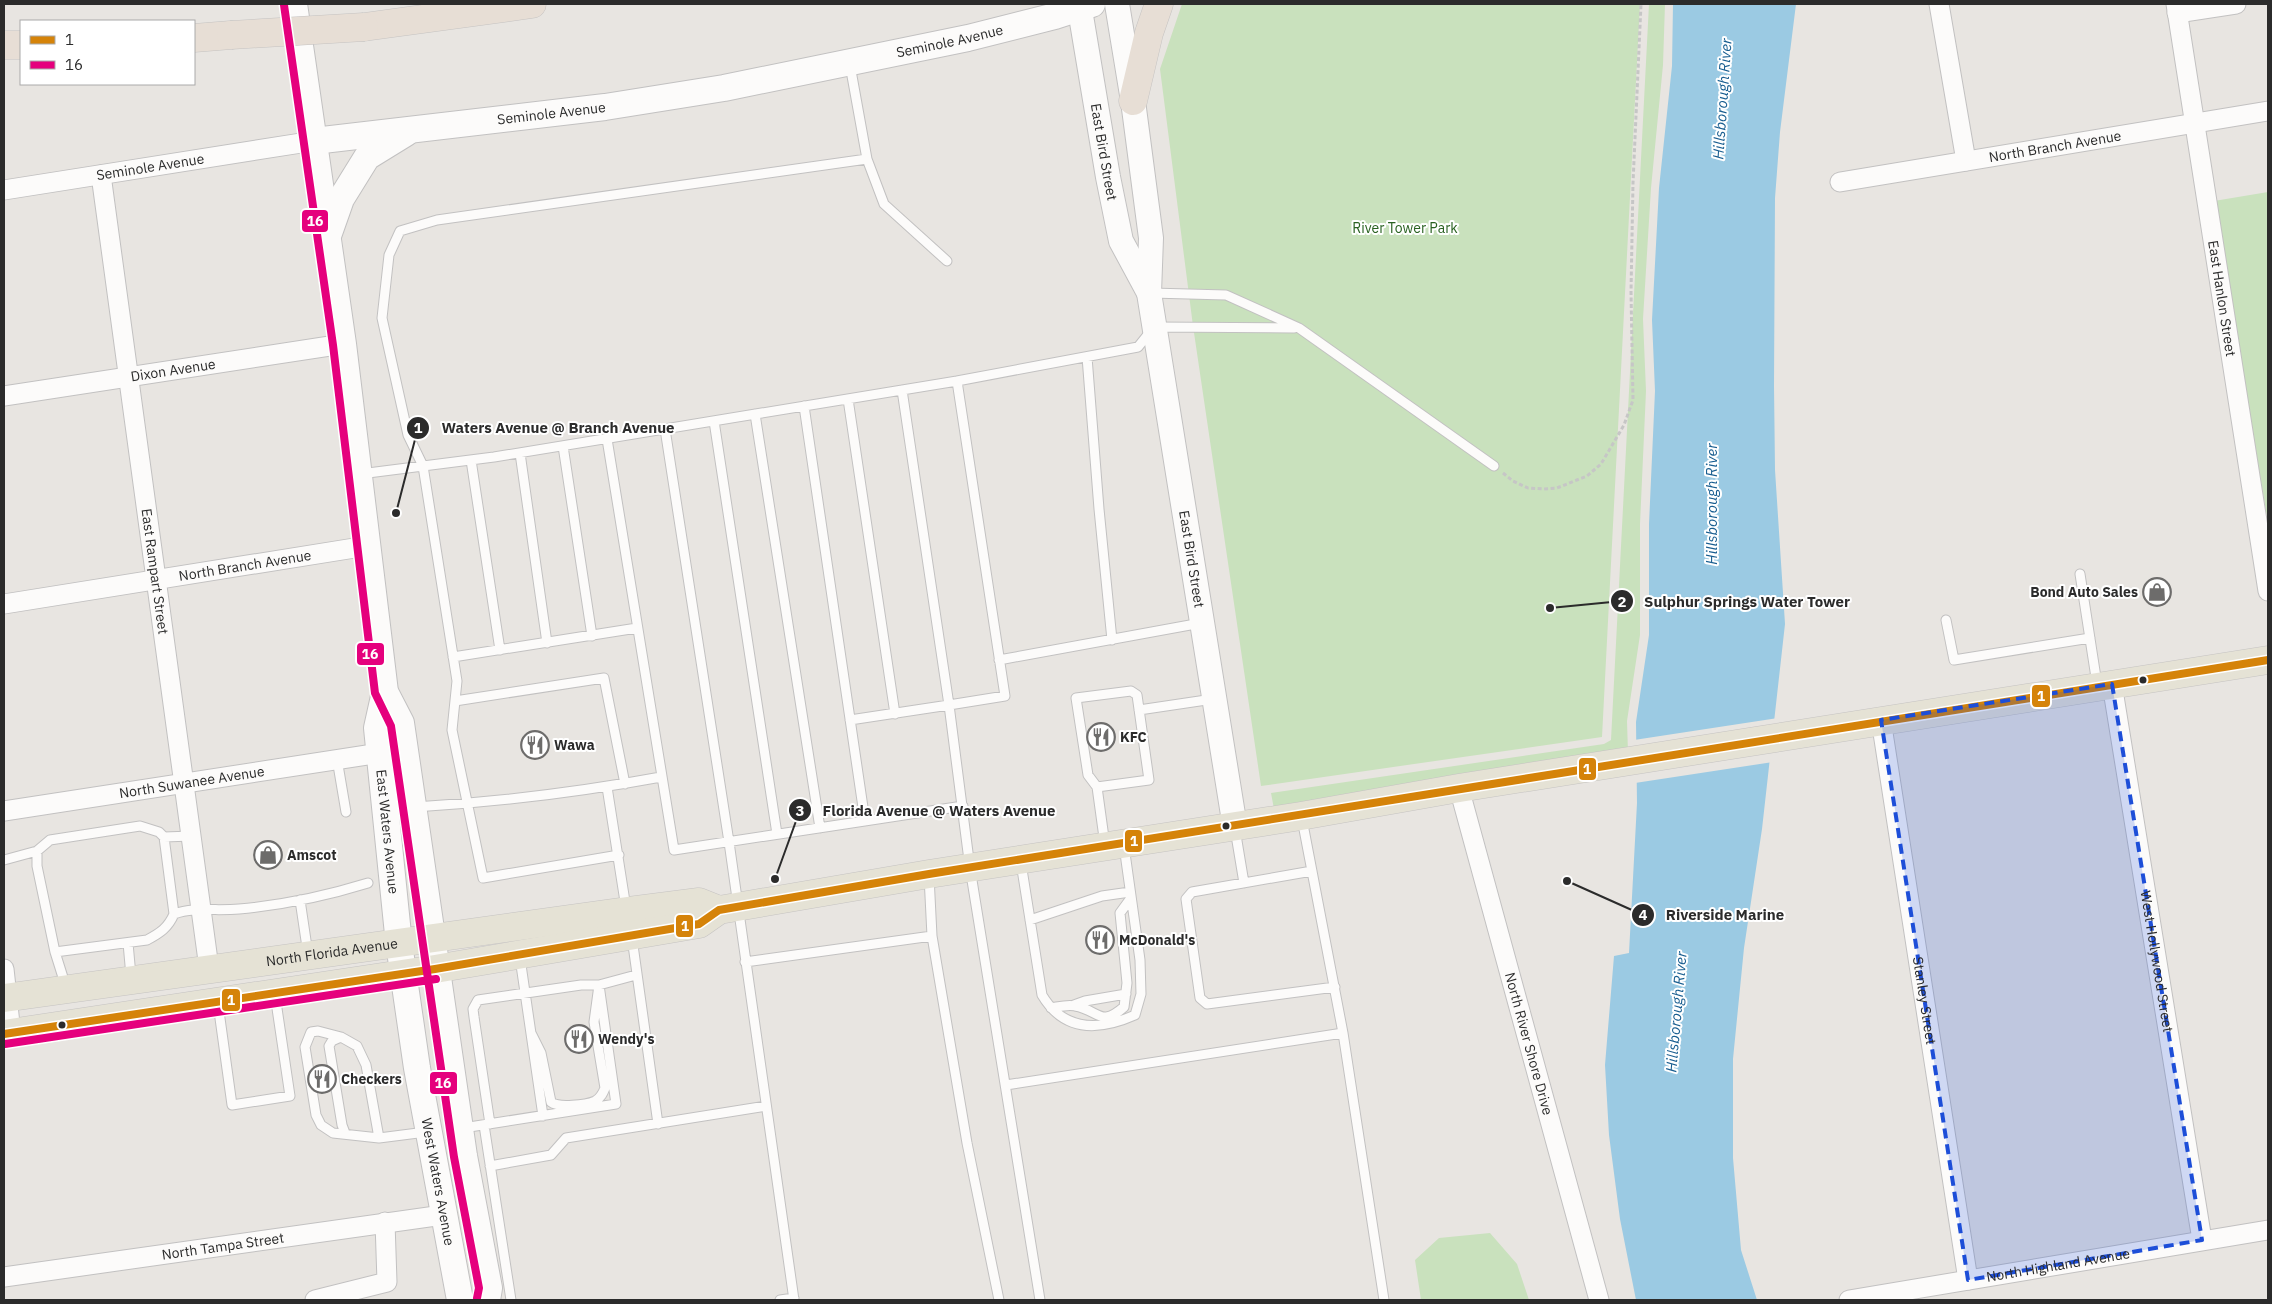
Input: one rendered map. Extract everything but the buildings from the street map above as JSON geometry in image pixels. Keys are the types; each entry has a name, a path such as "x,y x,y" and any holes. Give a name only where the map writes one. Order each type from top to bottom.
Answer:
{"highway":[{"path":"195,38 364,28 532,4"},
{"path":"1133,101 1149,33 1159,4"},
{"path":"4,45 20,44"}],"main road":[{"name":"East Waters Avenue","path":"294,4 343,344 386,692 401,723 431,940"},
{"name":"Seminole Avenue","path":"314,141 605,107 724,88 968,38 1084,5"},
{"path":"328,236 341,199 367,156 414,128"},
{"name":"North Florida Avenue","path":"6,998 209,968 431,940 629,923 699,924 728,908 929,874 1235,827 1459,788 1629,763 1881,720 2268,660"},
{"name":"East Waters Avenue","path":"386,692 377,728 398,944 403,973"},
{"name":"North Florida Avenue","path":"8,1033 435,969 519,954 629,923"},
{"path":"431,940 435,969 478,1126 489,1288 487,1300"},
{"name":"West Waters Avenue","path":"403,973 428,1132 460,1300"}],"street":[{"name":"East Bird Street","path":"1117,4 1133,101 1151,238 1148,293 1235,827"},
{"path":"1939,4 1966,161"},
{"path":"2177,8 2236,4"},
{"name":"East Bird Street","path":"1084,5 1121,241 1148,293"},
{"name":"East Hanlon Street","path":"2177,8 2268,591"},
{"name":"North Branch Avenue","path":"1840,182 2268,111"},
{"name":"Seminole Avenue","path":"4,190 314,141"},
{"name":"East Rampart Street","path":"101,175 209,968"},
{"name":"Dixon Avenue","path":"4,396 343,344"},
{"name":"North Branch Avenue","path":"4,604 367,546"},
{"name":"West Hollywood Street","path":"2105,685 2202,1240"},
{"name":"Stanley Street","path":"1881,720 1968,1280"},
{"name":"North Suwanee Avenue","path":"4,811 337,758 380,753"},
{"name":"North River Shore Drive","path":"1459,788 1599,1300"},
{"path":"4,970 8,1033"},
{"name":"North Tampa Street","path":"4,1277 443,1215"},
{"path":"315,1300 387,1282 385,1222"},
{"name":"North Highland Avenue","path":"1849,1300 2268,1230"}],"lane":[{"path":"850,63 867,159 884,204 947,261"},
{"path":"618,855 483,878 452,730 457,681 423,466 408,435 382,318 389,256 400,231 437,220 867,159"},
{"path":"1148,293 1226,295 1299,328 1494,466"},
{"path":"359,474 520,453 957,381 1087,357 1138,347 1154,327 1299,328"},
{"path":"1087,357 1112,640"},
{"path":"850,720 1005,696 957,381"},
{"path":"902,390 949,705 970,868 1040,1300"},
{"path":"848,399 895,714"},
{"path":"804,406 865,821"},
{"path":"755,414 820,828"},
{"path":"714,421 778,834"},
{"path":"665,429 729,842 728,908 745,962 794,1299 780,1300"},
{"path":"607,438 674,850 963,806"},
{"path":"563,446 592,636"},
{"path":"520,453 547,643"},
{"path":"471,460 500,650"},
{"path":"2080,574 2090,638 2105,685"},
{"path":"1946,620 1954,660 2090,638"},
{"path":"999,660 1202,623"},
{"path":"453,658 637,628"},
{"path":"455,701 604,678 625,784"},
{"path":"1021,860 1039,983 1042,995 1051,1008 1061,1018 1096,1026 1117,1023 1135,1015 1141,994 1140,968 1130,895 1097,787 1088,775 1076,698 1132,691 1137,695 1149,780 1097,787"},
{"path":"1139,710 1214,699"},
{"path":"337,758 346,812"},
{"path":"412,808 469,804 607,787 661,777"},
{"path":"607,787 658,1124"},
{"path":"1301,816 1343,1034 1384,1300"},
{"path":"4,860 36,851 50,840 140,826 159,832 164,837 174,914 170,924 160,934 147,940 55,952"},
{"path":"1235,827 1244,883"},
{"path":"164,837 192,836"},
{"path":"36,851 37,866 55,952 66,989"},
{"path":"1312,871 1192,892 1186,899 1200,998 1207,1004 1334,987"},
{"path":"929,874 932,936 967,1143 999,1300"},
{"path":"174,914 184,911 239,909 328,896 368,883"},
{"path":"1030,920 1102,896 1130,895"},
{"path":"1074,1006 1100,1018 1113,1016 1124,1007 1127,984 1120,913 1130,895"},
{"path":"300,900 308,955"},
{"path":"745,962 932,936"},
{"path":"128,943 132,979"},
{"path":"519,954 544,1116"},
{"path":"511,1300 483,1197 490,1166 478,1126 473,1009 478,1000 581,985 599,985 636,975"},
{"path":"531,1033 541,1053 550,1102 560,1106 595,1101 601,1096 605,1088 594,1022 599,985"},
{"path":"478,1126 616,1104 599,985"},
{"path":"217,1001 232,1104 290,1096 274,992"},
{"path":"1051,1008 1074,1006 1085,1001 1126,994"},
{"path":"379,1138 366,1065 357,1046 341,1037 318,1031 311,1032 305,1047 316,1115 322,1125 333,1133 345,1133 354,1137 379,1138 428,1132"},
{"path":"1006,1085 1343,1034"},
{"path":"341,1037 332,1041 328,1046 345,1133"},
{"path":"490,1166 552,1155 566,1138 766,1106"}],"path":[{"path":"1494,466 1513,481 1528,488 1557,488 1588,476 1601,464 1624,425 1633,400 1631,292 1633,183 1641,4"}],"highlighted area":[{"path":"2112,684 2202,1240 1968,1280 1881,720"}],"green space":[{"name":"River Tower Park","path":"1182,4 1640,4 1602,737 1261,786 1193,326 1160,69"},
{"path":"1649,4 1665,4 1663,65 1651,188 1643,319 1646,391 1640,524 1640,635 1627,721 1628,753 1274,809 1271,793 1604,744 1611,740"},
{"path":"2268,192 2268,523 2214,201"},
{"path":"1490,1233 1517,1264 1529,1300 1421,1300 1415,1260 1439,1238"}],"water":[{"name":"Hillsborough River","path":"1673,4 1796,4 1780,132 1775,198 1775,470 1785,624 1762,829 1744,948 1733,1059 1733,1158 1741,1250 1757,1300 1636,1300 1620,1219 1609,1135 1605,1065 1614,956 1629,953 1637,803 1636,722 1649,635 1649,524 1655,391 1652,320 1659,188 1672,66"}],"pier":[{"path":"1778,718 1773,762 1635,783 1634,740"}],"transit line":[{"name":"16","path":"284,5 333,345 375,693 391,726 454,1157 479,1288 477,1298"},
{"name":"1","path":"4,1034 435,969 699,924 719,910 929,874 2268,660"},
{"name":"16","path":"5,1044 436,979"}],"place":[{"name":"Waters Avenue @ Branch Avenue","path":"396,513"},
{"name":"Bond Auto Sales","path":"2157,592"},
{"name":"Sulphur Springs Water Tower","path":"1550,608"},
{"name":"KFC","path":"1101,737"},
{"name":"Wawa","path":"535,745"},
{"name":"Amscot","path":"268,855"},
{"name":"Florida Avenue @ Waters Avenue","path":"775,879"},
{"name":"Riverside Marine","path":"1567,881"},
{"name":"McDonald's","path":"1100,940"},
{"name":"Wendy's","path":"579,1039"},
{"name":"Checkers","path":"322,1079"}]}
